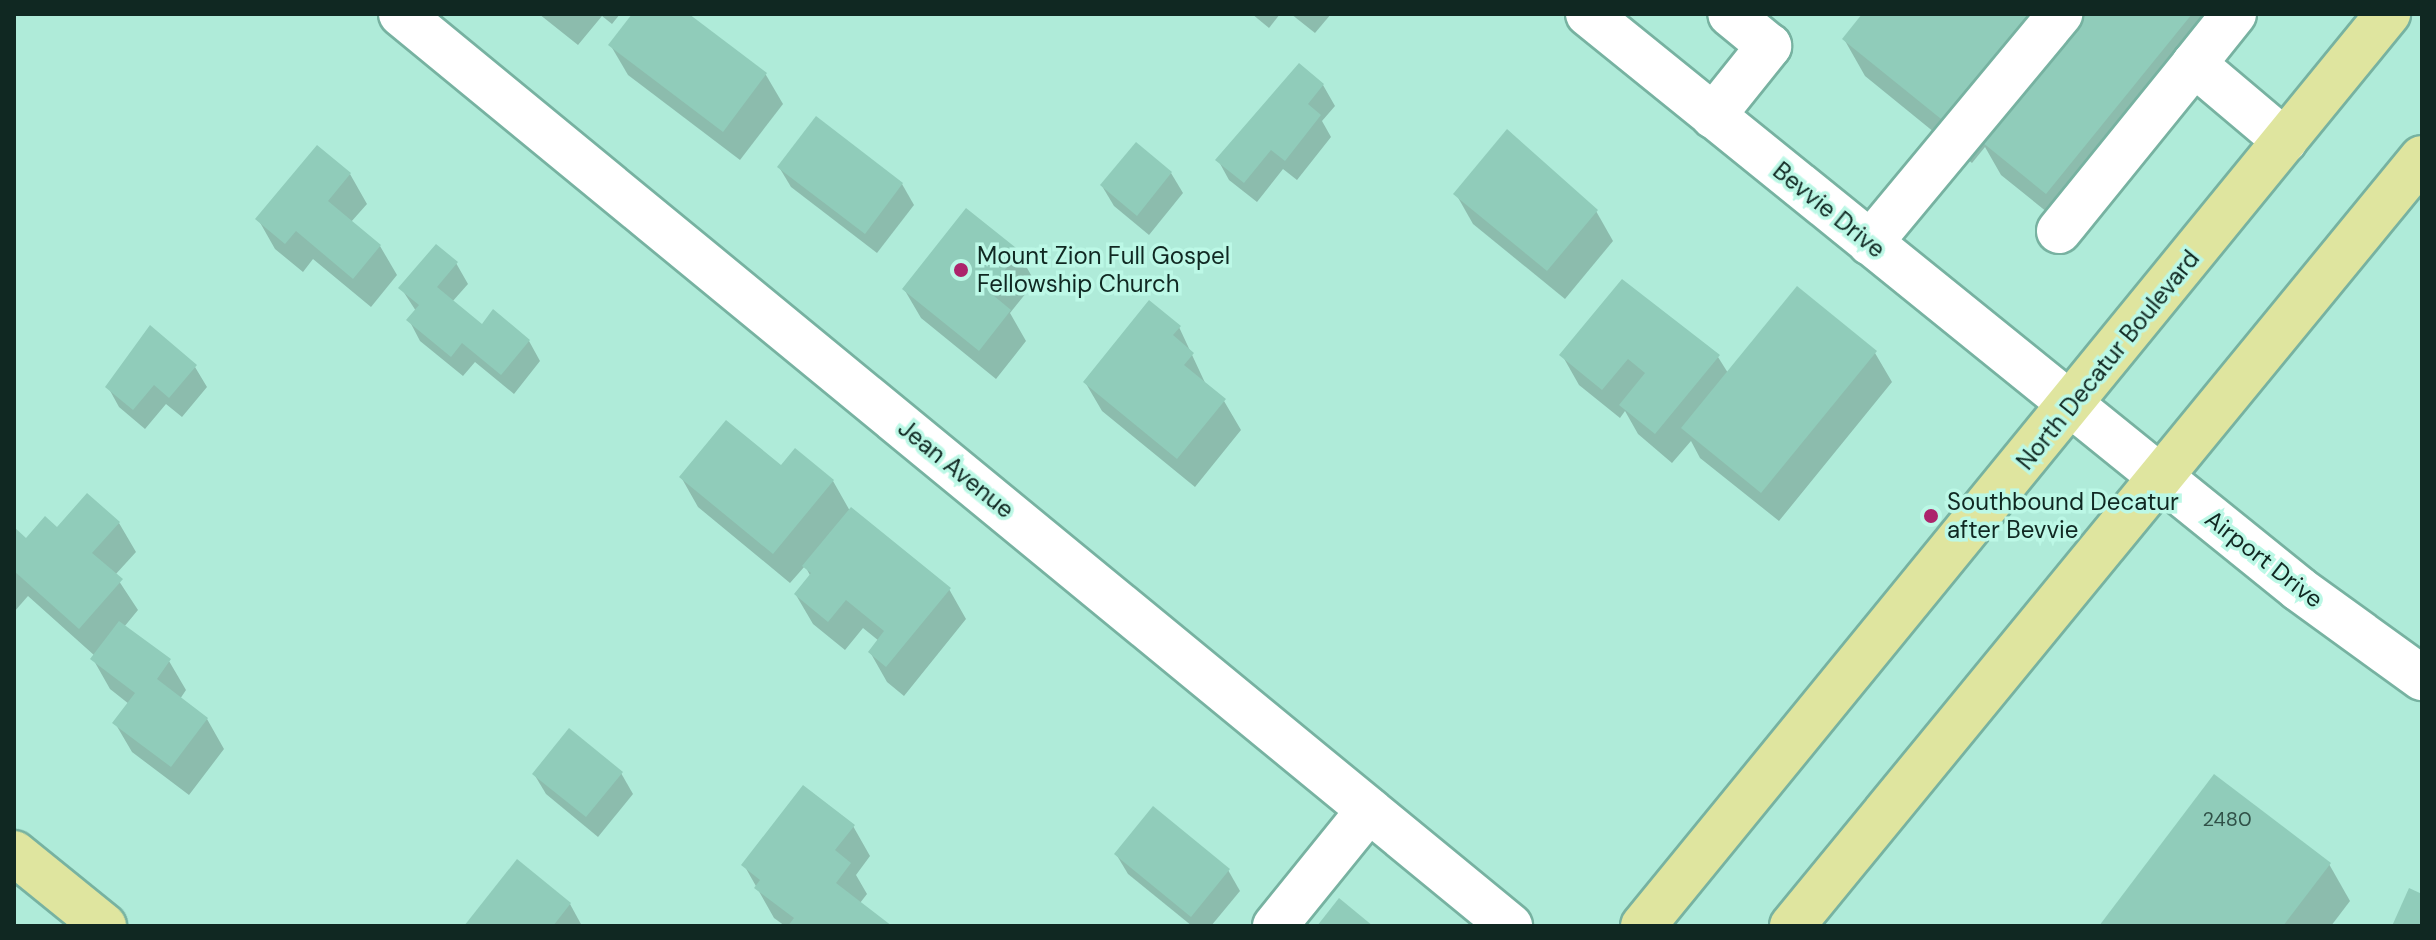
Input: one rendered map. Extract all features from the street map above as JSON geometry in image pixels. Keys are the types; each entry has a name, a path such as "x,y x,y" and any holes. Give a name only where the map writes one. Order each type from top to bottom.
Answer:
{"main road":[{"name":"North Decatur Boulevard","path":"1643,926 2071,406 2388,14"},
{"path":"1792,926 2422,158"},
{"path":"14,853 104,926"}],"street":[{"name":"Jean Avenue","path":"401,14 1510,926"},
{"path":"1713,116 1769,46 1730,14"},
{"path":"1870,243 2060,14"},
{"path":"2059,231 2234,14"},
{"name":"Bevvie Drive","path":"1613,22 1713,116 2071,406"},
{"path":"2194,64 2285,141"},
{"name":"Airport Drive","path":"2071,406 2299,589 2422,678"},
{"path":"1275,926 1369,810"}],"building":[{"path":"632,14 689,14 767,73 723,132 608,45"},
{"path":"1862,14 2042,14 1951,127 1842,39"},
{"path":"2078,14 2192,14 2046,194 1977,138"},
{"path":"1299,63 1324,84 1308,104 1321,115 1285,161 1271,150 1244,183 1215,160"},
{"path":"816,116 903,183 865,234 777,167"},
{"path":"1507,129 1598,210 1547,271 1453,194"},
{"path":"1136,142 1172,172 1137,216 1100,185"},
{"path":"317,145 351,173 328,201 381,245 353,279 296,231 285,244 255,219"},
{"name":"Mount Zion Full Gospel Fellowship Church","path":"966,208 1020,251 988,291 1011,310 979,351 902,289"},
{"path":"436,244 458,262 437,287 482,324 493,309 530,340 501,375 462,343 451,357 406,320 419,305 398,288"},
{"path":"1622,279 1720,355 1655,434 1619,405 1645,373 1628,359 1602,390 1559,355"},
{"path":"1797,286 1877,351 1761,493 1681,428"},
{"path":"1149,300 1181,326 1173,335 1194,353 1184,365 1226,399 1177,459 1083,382"},
{"path":"150,325 197,365 169,398 154,385 133,410 105,387"},
{"path":"726,420 781,465 795,448 834,480 773,554 679,477"},
{"path":"87,493 120,522 92,553 123,579 79,629 14,571 14,527 26,538 45,516 57,527"},
{"path":"851,507 951,588 886,667 868,652 884,631 846,600 828,622 794,594 811,573 802,566"},
{"path":"119,621 171,659 157,679 208,718 171,767 112,723 135,693 90,659"},
{"path":"569,728 623,772 586,817 532,774"},
{"path":"2214,774 2331,863 2283,926 2099,926"},
{"path":"803,785 855,825 835,850 851,863 836,883 892,926 788,926 794,918 754,888 760,880 741,865"},
{"path":"1153,806 1230,869 1191,917 1114,854"},
{"path":"517,859 571,903 553,926 464,926"},
{"path":"2409,888 2422,894 2422,926 2392,926"},
{"path":"1339,898 1373,926 1317,926"}],"place":[{"name":"Mount Zion Full Gospel Fellowship Church","path":"961,270"},
{"name":"Southbound Decatur after Bevvie","path":"1931,516"}]}
